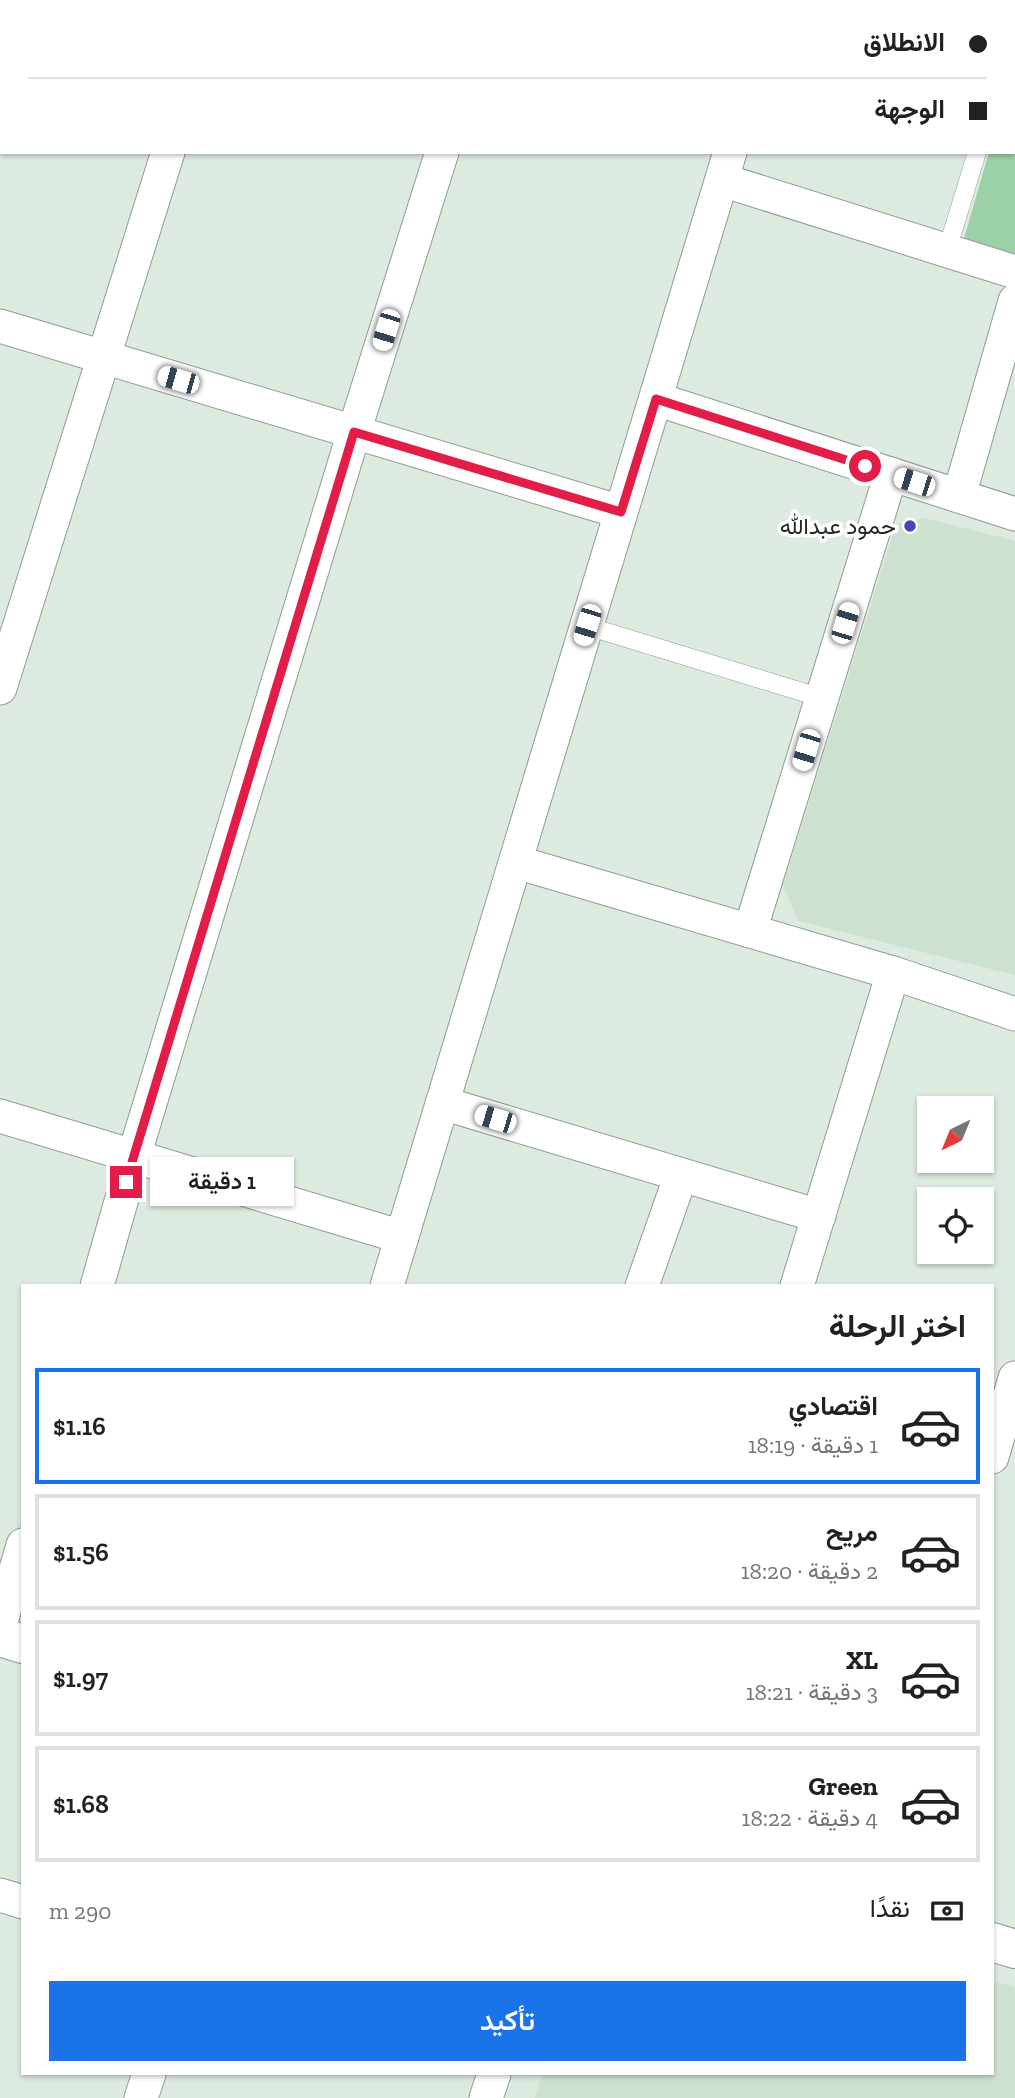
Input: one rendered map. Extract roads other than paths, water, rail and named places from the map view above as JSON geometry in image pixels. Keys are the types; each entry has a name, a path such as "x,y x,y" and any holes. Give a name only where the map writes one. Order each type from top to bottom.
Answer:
{"street":[{"path":"0,688 167,154"},
{"path":"98,1284 354,432 441,154"},
{"path":"388,1284 726,166 947,250 1015,271"},
{"path":"959,496 1015,301"},
{"path":"0,326 621,512"},
{"path":"656,399 1015,514"},
{"path":"751,931 891,474"},
{"path":"516,862 893,973 1015,1014"},
{"path":"798,1284 893,973"},
{"path":"442,1103 819,1216"},
{"path":"0,1116 402,1237"},
{"path":"643,1284 681,1175"},
{"path":"994,1446 1006,1383"},
{"path":"0,1625 21,1552"},
{"path":"0,1637 21,1643"},
{"path":"0,1895 21,1901"},
{"path":"994,1942 1015,1949"},
{"path":"141,2098 149,2075"},
{"path":"486,2098 494,2075"}],"lane":[{"path":"947,250 976,154"},
{"path":"587,625 822,698"}],"place":[{"name":"حمود عبدالله","path":"910,526"}]}
